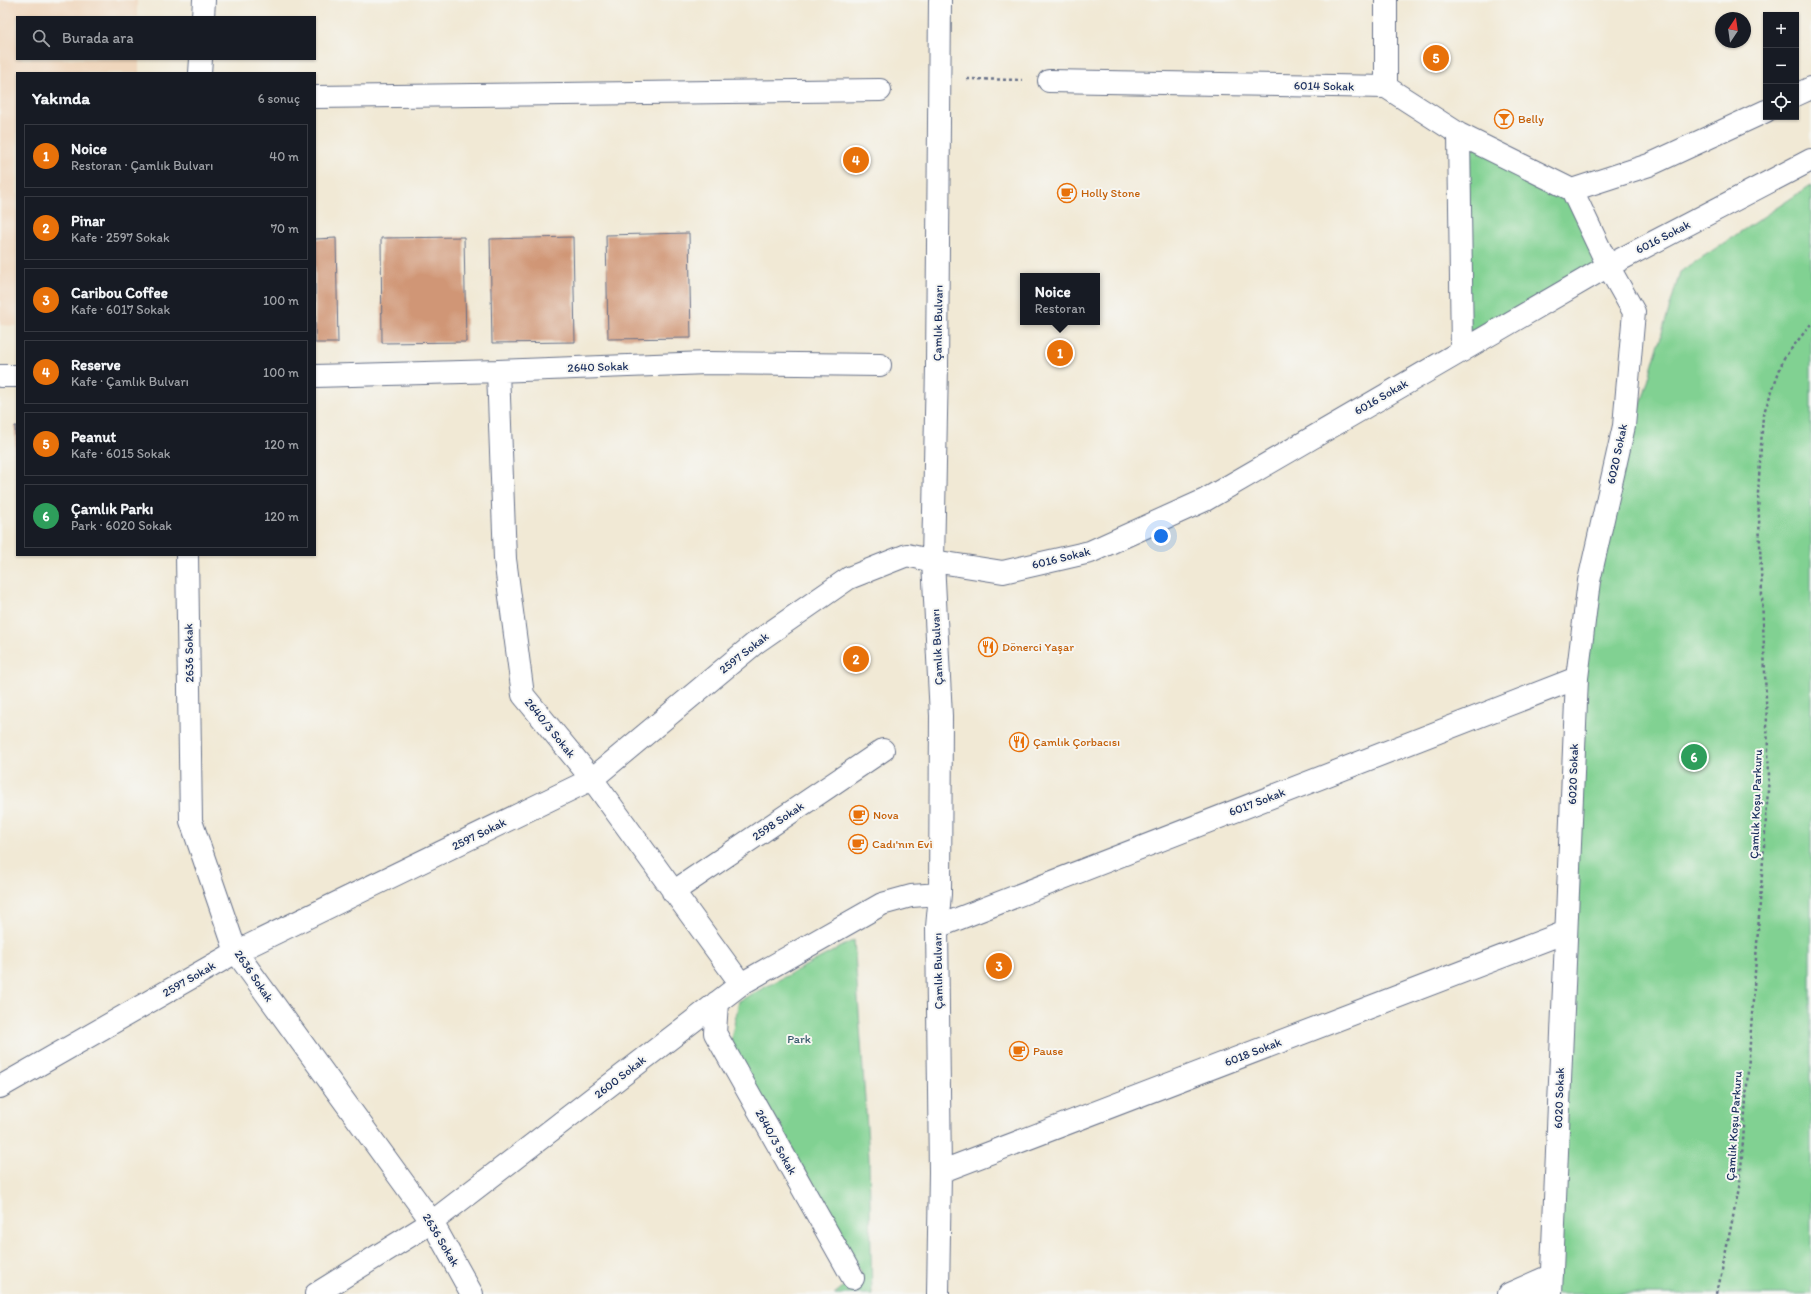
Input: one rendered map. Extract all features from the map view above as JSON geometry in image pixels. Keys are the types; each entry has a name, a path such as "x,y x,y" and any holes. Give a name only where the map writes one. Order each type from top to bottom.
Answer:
{"street":[{"path":"203,16 204,0"},
{"name":"Çamlık Bulvarı","path":"938,1294 940,1172 937,927 940,894 941,716 932,561 937,366 940,0"},
{"path":"1386,0 1386,87 1459,134 1572,190 1650,165 1763,111"},
{"path":"200,72 201,60"},
{"name":"6014 Sokak","path":"1048,81 1386,87"},
{"path":"1799,94 1811,88"},
{"path":"316,97 880,90"},
{"path":"1459,134 1462,351"},
{"name":"6016 Sokak","path":"932,561 1003,572 1090,552 1205,500 1608,266 1811,160"},
{"name":"6020 Sokak","path":"1552,1285 1577,678 1589,581 1624,426 1634,312 1608,266 1572,190"},
{"name":"2640 Sokak","path":"316,376 707,363 880,365"},
{"name":"2640/3 Sokak","path":"498,371 505,559 523,695 592,779 740,984"},
{"path":"0,376 16,376"},
{"name":"2597 Sokak","path":"0,1087 236,952 592,779 754,644 849,578 906,555 932,561"},
{"name":"2636 Sokak","path":"187,556 191,821 236,952 432,1222 472,1294"},
{"name":"6017 Sokak","path":"937,927 1577,678"},
{"name":"2598 Sokak","path":"673,892 883,750"},
{"name":"2600 Sokak","path":"316,1294 432,1222 740,984 882,904 911,896 940,894"},
{"name":"6018 Sokak","path":"940,1172 1566,932"},
{"name":"2640/3 Sokak","path":"717,1002 715,1033 853,1278"},
{"path":"1509,1294 1552,1285"}],"path":[{"path":"940,78 1048,81"},
{"name":"Çamlık Koşu Parkuru","path":"1717,1294 1740,1183 1769,776 1758,493 1763,415 1784,358 1811,324"}],"shaded area":[{"path":"0,0 137,0 137,16 16,16 16,60 139,60 139,72 16,72 16,326 0,325"}],"green space":[{"path":"1459,134 1572,190 1608,266 1462,351"},
{"path":"1811,185 1811,1294 1551,1294 1589,581 1680,272"},
{"name":"Park","path":"854,940 869,1157 872,1294 834,1294 861,1273 730,1044 739,1001"}],"building":[{"path":"689,233 691,338 608,339 606,235"},
{"path":"464,237 466,342 382,343 381,238"},
{"path":"573,237 575,342 492,343 490,239"},
{"path":"336,238 338,343 316,343 316,239"},
{"path":"15,426 16,426 16,457"}],"place":[{"name":"Peanut","path":"1436,58"},
{"name":"Belly","path":"1504,119"},
{"name":"Reserve","path":"856,160"},
{"name":"Holly Stone","path":"1067,193"},
{"name":"Noice","path":"1060,353"},
{"name":"Dönerci Yaşar","path":"988,647"},
{"name":"Pinar","path":"856,659"},
{"name":"Çamlık Çorbacısı","path":"1019,742"},
{"name":"Çamlık Parkı","path":"1694,757"},
{"name":"Nova","path":"859,815"},
{"name":"Cadı'nın Evi","path":"858,844"},
{"name":"Caribou Coffee","path":"999,966"},
{"name":"Pause","path":"1019,1051"}]}
